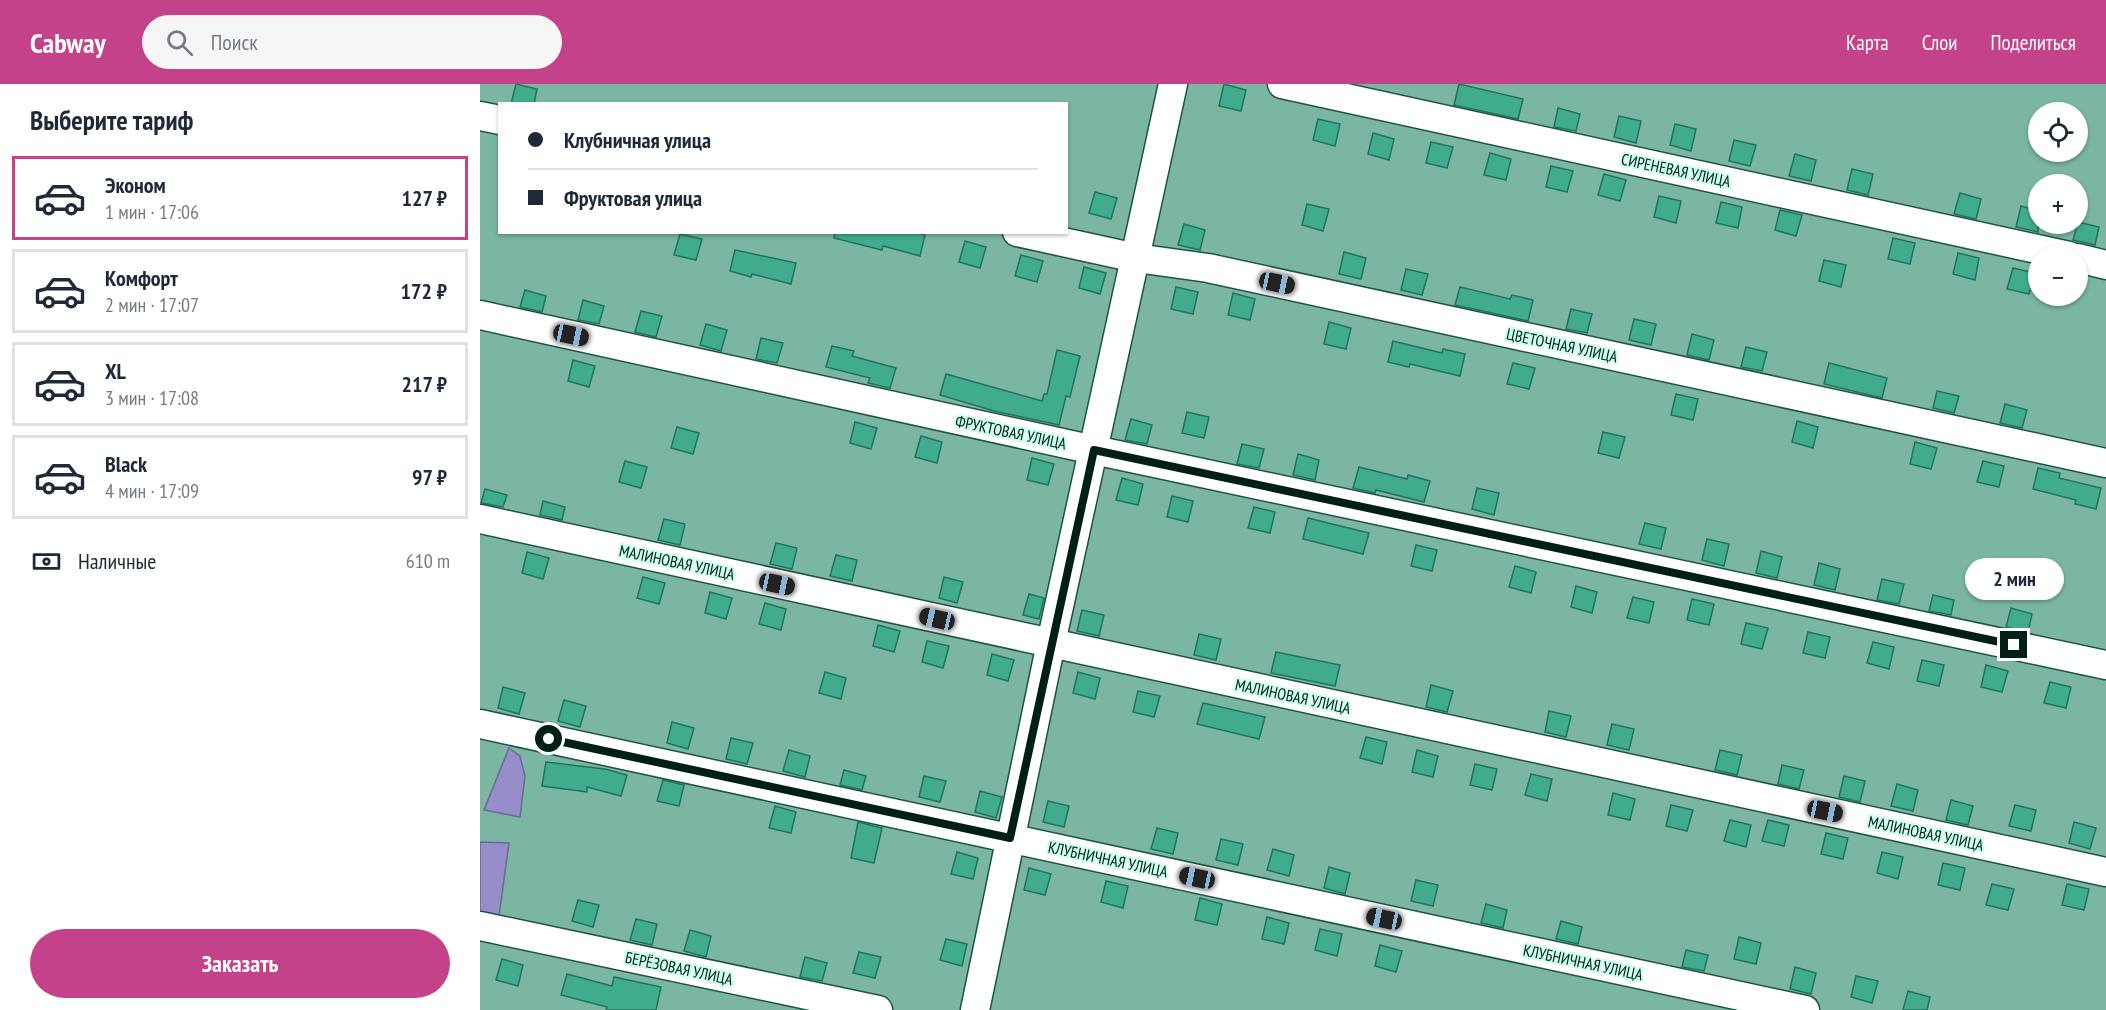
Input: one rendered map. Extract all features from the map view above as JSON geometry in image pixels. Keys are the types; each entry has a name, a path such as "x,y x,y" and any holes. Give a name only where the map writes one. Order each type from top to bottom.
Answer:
{"street":[{"path":"975,1010 1051,643 1173,84"},
{"name":"СИРЕНЕВАЯ УЛИЦА","path":"1282,84 2028,247"},
{"path":"480,116 498,120"},
{"name":"ЦВЕТОЧНАЯ УЛИЦА","path":"1026,234 1136,258 1208,268 2106,463"},
{"path":"2088,260 2106,265"},
{"name":"ФРУКТОВАЯ УЛИЦА","path":"480,315 1094,450 2106,664"},
{"name":"МАЛИНОВАЯ УЛИЦА","path":"480,519 2106,872"},
{"name":"КЛУБНИЧНАЯ УЛИЦА","path":"480,724 1805,1010"},
{"name":"БЕРЁЗОВАЯ УЛИЦА","path":"480,926 878,1010"}],"green space":[{"path":"480,84 2106,84 2106,1010 480,1010"}],"shaded area":[{"path":"509,748 520,756 525,776 520,817 484,810"},
{"path":"480,842 509,843 499,916 480,912"}],"building":[{"path":"516,84 537,89 534,102 512,102"},
{"path":"1224,84 1246,90 1241,111 1219,106"},
{"path":"1459,84 1523,99 1518,119 1454,105"},
{"path":"1558,108 1580,114 1576,131 1554,127"},
{"path":"1619,116 1641,121 1636,143 1614,137"},
{"path":"1318,119 1340,124 1335,146 1313,140"},
{"path":"1675,124 1696,129 1691,151 1670,145"},
{"path":"1373,133 1394,139 1389,160 1368,154"},
{"path":"1734,140 1756,145 1750,166 1729,161"},
{"path":"1431,142 1453,147 1447,168 1426,163"},
{"path":"1490,153 1511,159 1506,180 1484,175"},
{"path":"1795,154 1816,160 1811,181 1789,176"},
{"path":"1551,166 1573,171 1567,192 1546,187"},
{"path":"1852,169 1873,174 1868,195 1847,190"},
{"path":"1604,174 1626,180 1620,201 1598,195"},
{"path":"1095,192 1117,198 1111,219 1089,213"},
{"path":"1960,193 1981,199 1976,219 1954,214"},
{"path":"1659,196 1681,201 1676,223 1654,217"},
{"path":"1721,202 1742,207 1738,228 1716,223"},
{"path":"1307,204 1329,209 1323,231 1302,225"},
{"path":"2021,206 2028,208 2028,230 2016,227"},
{"path":"1780,210 1802,215 1796,236 1775,230"},
{"path":"1184,224 1205,230 1200,250 1178,245"},
{"path":"2088,224 2099,227 2095,245 2073,240 2075,234 2088,234"},
{"path":"680,234 702,239 696,260 674,255"},
{"path":"835,234 925,235 920,256 883,246 882,250 834,238"},
{"path":"1893,238 1915,243 1910,264 1888,259"},
{"path":"965,241 986,247 980,268 959,262"},
{"path":"735,250 796,263 791,284 730,271"},
{"path":"1344,252 1366,258 1361,279 1339,274"},
{"path":"1958,253 1979,258 1975,280 1953,274"},
{"path":"1021,255 1043,261 1037,282 1015,276"},
{"path":"1824,260 1846,265 1841,287 1819,281"},
{"path":"1084,267 1106,273 1100,294 1079,288"},
{"path":"2013,268 2028,271 2028,294 2007,289"},
{"path":"1406,269 1428,274 1422,295 1401,290"},
{"path":"1176,287 1198,292 1193,314 1171,309"},
{"path":"1460,287 1510,299 1512,295 1533,300 1528,321 1455,305"},
{"path":"525,290 546,296 542,312 520,307"},
{"path":"1233,293 1255,299 1250,320 1228,315"},
{"path":"583,300 604,306 599,324 578,320"},
{"path":"1571,309 1592,314 1587,333 1566,329"},
{"path":"641,311 662,316 656,337 635,332"},
{"path":"1634,319 1656,324 1651,345 1629,340"},
{"path":"1329,322 1351,328 1346,349 1324,344"},
{"path":"706,324 727,330 721,351 700,345"},
{"path":"1692,334 1714,340 1709,360 1687,355"},
{"path":"761,338 783,343 777,363 756,359"},
{"path":"1393,341 1442,353 1443,349 1465,354 1460,376 1410,364 1409,367 1388,362"},
{"path":"832,346 854,351 852,356 896,368 890,388 868,383 870,378 826,367"},
{"path":"1746,347 1767,352 1762,371 1741,367"},
{"path":"1057,350 1080,356 1070,397 1066,396 1059,425 994,411 940,395 946,374 1042,401 1044,394 1047,394"},
{"path":"573,360 595,366 589,387 568,381"},
{"path":"1513,363 1535,368 1529,389 1507,384"},
{"path":"1829,363 1887,378 1882,398 1824,384"},
{"path":"1937,391 1959,396 1954,413 1933,408"},
{"path":"1676,394 1698,399 1693,420 1671,415"},
{"path":"2005,404 2027,410 2022,428 2000,423"},
{"path":"1187,412 1209,417 1204,438 1182,433"},
{"path":"1131,419 1152,425 1147,444 1125,440"},
{"path":"1797,421 1818,427 1813,448 1792,442"},
{"path":"855,422 877,428 871,449 850,443"},
{"path":"677,427 699,433 693,454 671,448"},
{"path":"1603,432 1625,437 1619,458 1598,453"},
{"path":"921,436 942,442 937,463 915,457"},
{"path":"1915,442 1937,448 1931,469 1910,464"},
{"path":"1242,444 1264,449 1259,468 1237,464"},
{"path":"1298,454 1319,460 1315,480 1293,475"},
{"path":"1032,458 1054,464 1048,485 1027,480"},
{"path":"625,461 647,467 641,488 619,482"},
{"path":"1983,461 2004,466 1999,487 1977,482"},
{"path":"1359,467 1407,479 1408,475 1430,481 1424,502 1376,490 1375,493 1353,488"},
{"path":"2038,468 2060,473 2059,478 2101,488 2096,509 2075,504 2076,500 2033,489"},
{"path":"1122,478 1143,484 1138,505 1116,500"},
{"path":"1477,488 1499,493 1494,515 1472,509"},
{"path":"485,489 507,495 503,507 481,503"},
{"path":"1172,496 1193,501 1188,522 1167,517"},
{"path":"543,501 565,507 562,520 540,515"},
{"path":"1254,507 1275,512 1270,533 1248,528"},
{"path":"1308,518 1369,533 1363,554 1303,539"},
{"path":"664,519 685,524 680,545 658,540"},
{"path":"1645,523 1666,528 1661,549 1639,544"},
{"path":"1707,539 1729,544 1724,566 1702,560"},
{"path":"776,543 797,548 792,569 770,564"},
{"path":"1416,545 1437,550 1432,571 1411,566"},
{"path":"1761,551 1782,557 1777,578 1756,573"},
{"path":"527,552 549,558 543,579 522,573"},
{"path":"836,555 857,560 852,581 830,576"},
{"path":"1819,563 1840,569 1835,590 1814,585"},
{"path":"1515,566 1536,572 1531,593 1509,587"},
{"path":"643,577 665,583 659,604 637,598"},
{"path":"944,577 963,582 957,603 939,598"},
{"path":"1882,579 1904,584 1899,604 1877,600"},
{"path":"1576,586 1597,592 1592,613 1571,607"},
{"path":"710,592 732,598 726,619 705,613"},
{"path":"1029,594 1044,598 1039,619 1023,615"},
{"path":"1933,595 1954,600 1951,615 1929,611"},
{"path":"1633,597 1654,602 1649,623 1627,618"},
{"path":"1692,599 1714,604 1709,625 1687,620"},
{"path":"765,603 786,609 781,630 759,624"},
{"path":"2011,608 2032,614 2028,632 2006,627"},
{"path":"1082,610 1104,615 1099,636 1077,631"},
{"path":"1746,623 1768,628 1762,649 1741,644"},
{"path":"878,625 900,631 894,652 873,646"},
{"path":"1808,632 1830,637 1825,658 1803,653"},
{"path":"1199,634 1221,639 1216,660 1194,655"},
{"path":"927,641 949,646 943,668 922,662"},
{"path":"1873,642 1894,647 1889,669 1867,663"},
{"path":"1276,652 1340,665 1335,686 1271,673"},
{"path":"992,654 1014,660 1008,681 987,675"},
{"path":"1922,660 1944,665 1939,686 1917,681"},
{"path":"1986,665 2008,671 2002,692 1981,687"},
{"path":"825,672 846,678 841,699 819,693"},
{"path":"1078,672 1100,678 1095,699 1073,693"},
{"path":"2050,682 2071,687 2066,708 2044,703"},
{"path":"1431,685 1453,691 1447,712 1426,707"},
{"path":"503,687 525,693 519,714 498,708"},
{"path":"1138,691 1160,696 1154,717 1133,712"},
{"path":"564,700 586,706 580,727 558,721"},
{"path":"1203,703 1265,717 1259,739 1197,724"},
{"path":"1549,711 1571,716 1566,737 1545,732"},
{"path":"672,722 694,728 688,749 667,743"},
{"path":"1612,724 1634,729 1629,750 1607,745"},
{"path":"1366,737 1387,742 1382,764 1360,758"},
{"path":"731,738 753,743 747,764 726,759"},
{"path":"789,750 810,756 805,777 783,771"},
{"path":"1417,750 1438,756 1433,777 1412,772"},
{"path":"1720,750 1742,755 1737,775 1715,770"},
{"path":"546,762 605,769 627,775 621,796 587,787 587,792 542,786"},
{"path":"1475,764 1497,769 1492,790 1470,785"},
{"path":"1782,765 1804,770 1799,789 1778,784"},
{"path":"844,770 866,776 862,790 840,785"},
{"path":"1531,774 1552,779 1547,801 1525,795"},
{"path":"924,776 946,781 940,802 919,797"},
{"path":"1844,776 1865,781 1860,802 1839,797"},
{"path":"663,780 684,785 679,806 657,801"},
{"path":"1897,784 1918,790 1913,811 1891,806"},
{"path":"980,791 1002,797 996,818 975,812"},
{"path":"1613,793 1635,799 1630,820 1608,815"},
{"path":"1951,800 1973,806 1968,825 1946,820"},
{"path":"1048,801 1069,806 1064,827 1043,822"},
{"path":"1671,805 1693,810 1687,831 1666,826"},
{"path":"2015,805 2036,810 2031,831 2009,826"},
{"path":"775,806 796,812 791,833 769,828"},
{"path":"1730,820 1751,825 1746,847 1724,841"},
{"path":"1768,820 1789,825 1784,846 1762,841"},
{"path":"858,822 882,828 874,863 851,858"},
{"path":"2074,822 2096,828 2090,849 2069,843"},
{"path":"1157,828 1178,833 1173,854 1151,849"},
{"path":"1826,833 1848,838 1843,859 1821,854"},
{"path":"1221,839 1243,844 1238,865 1216,860"},
{"path":"1273,849 1294,855 1289,876 1267,870"},
{"path":"957,852 978,858 973,879 951,874"},
{"path":"1882,852 1903,857 1898,879 1877,873"},
{"path":"1943,863 1965,868 1960,890 1938,885"},
{"path":"1329,867 1350,873 1345,894 1324,888"},
{"path":"1029,868 1051,874 1045,895 1024,890"},
{"path":"1416,880 1438,885 1433,906 1411,901"},
{"path":"1106,881 1128,886 1123,908 1101,902"},
{"path":"1992,884 2014,889 2008,910 1986,905"},
{"path":"2067,884 2089,889 2084,910 2062,905"},
{"path":"1200,898 1222,904 1217,925 1195,920"},
{"path":"578,900 599,905 593,927 572,921"},
{"path":"1486,904 1507,910 1503,928 1481,923"},
{"path":"1267,917 1289,923 1284,944 1262,939"},
{"path":"636,919 657,924 652,945 630,940"},
{"path":"1561,921 1582,927 1578,944 1556,939"},
{"path":"1320,929 1342,934 1337,956 1315,950"},
{"path":"690,930 711,936 706,957 684,951"},
{"path":"1739,937 1761,943 1756,964 1734,959"},
{"path":"946,939 967,944 962,966 940,960"},
{"path":"1380,945 1402,951 1396,972 1375,966"},
{"path":"1686,950 1708,955 1704,971 1682,967"},
{"path":"859,952 881,957 875,978 853,973"},
{"path":"805,957 827,963 822,981 800,977"},
{"path":"502,959 523,965 518,986 496,980"},
{"path":"1795,967 1816,973 1811,994 1790,989"},
{"path":"567,974 612,986 614,977 661,987 656,1010 606,1010 607,1007 561,995"},
{"path":"1856,976 1878,981 1872,1003 1851,997"},
{"path":"1908,991 1930,997 1927,1010 1903,1010"}],"route":[{"path":"549,739 1010,838 1094,450 2014,645"}]}
